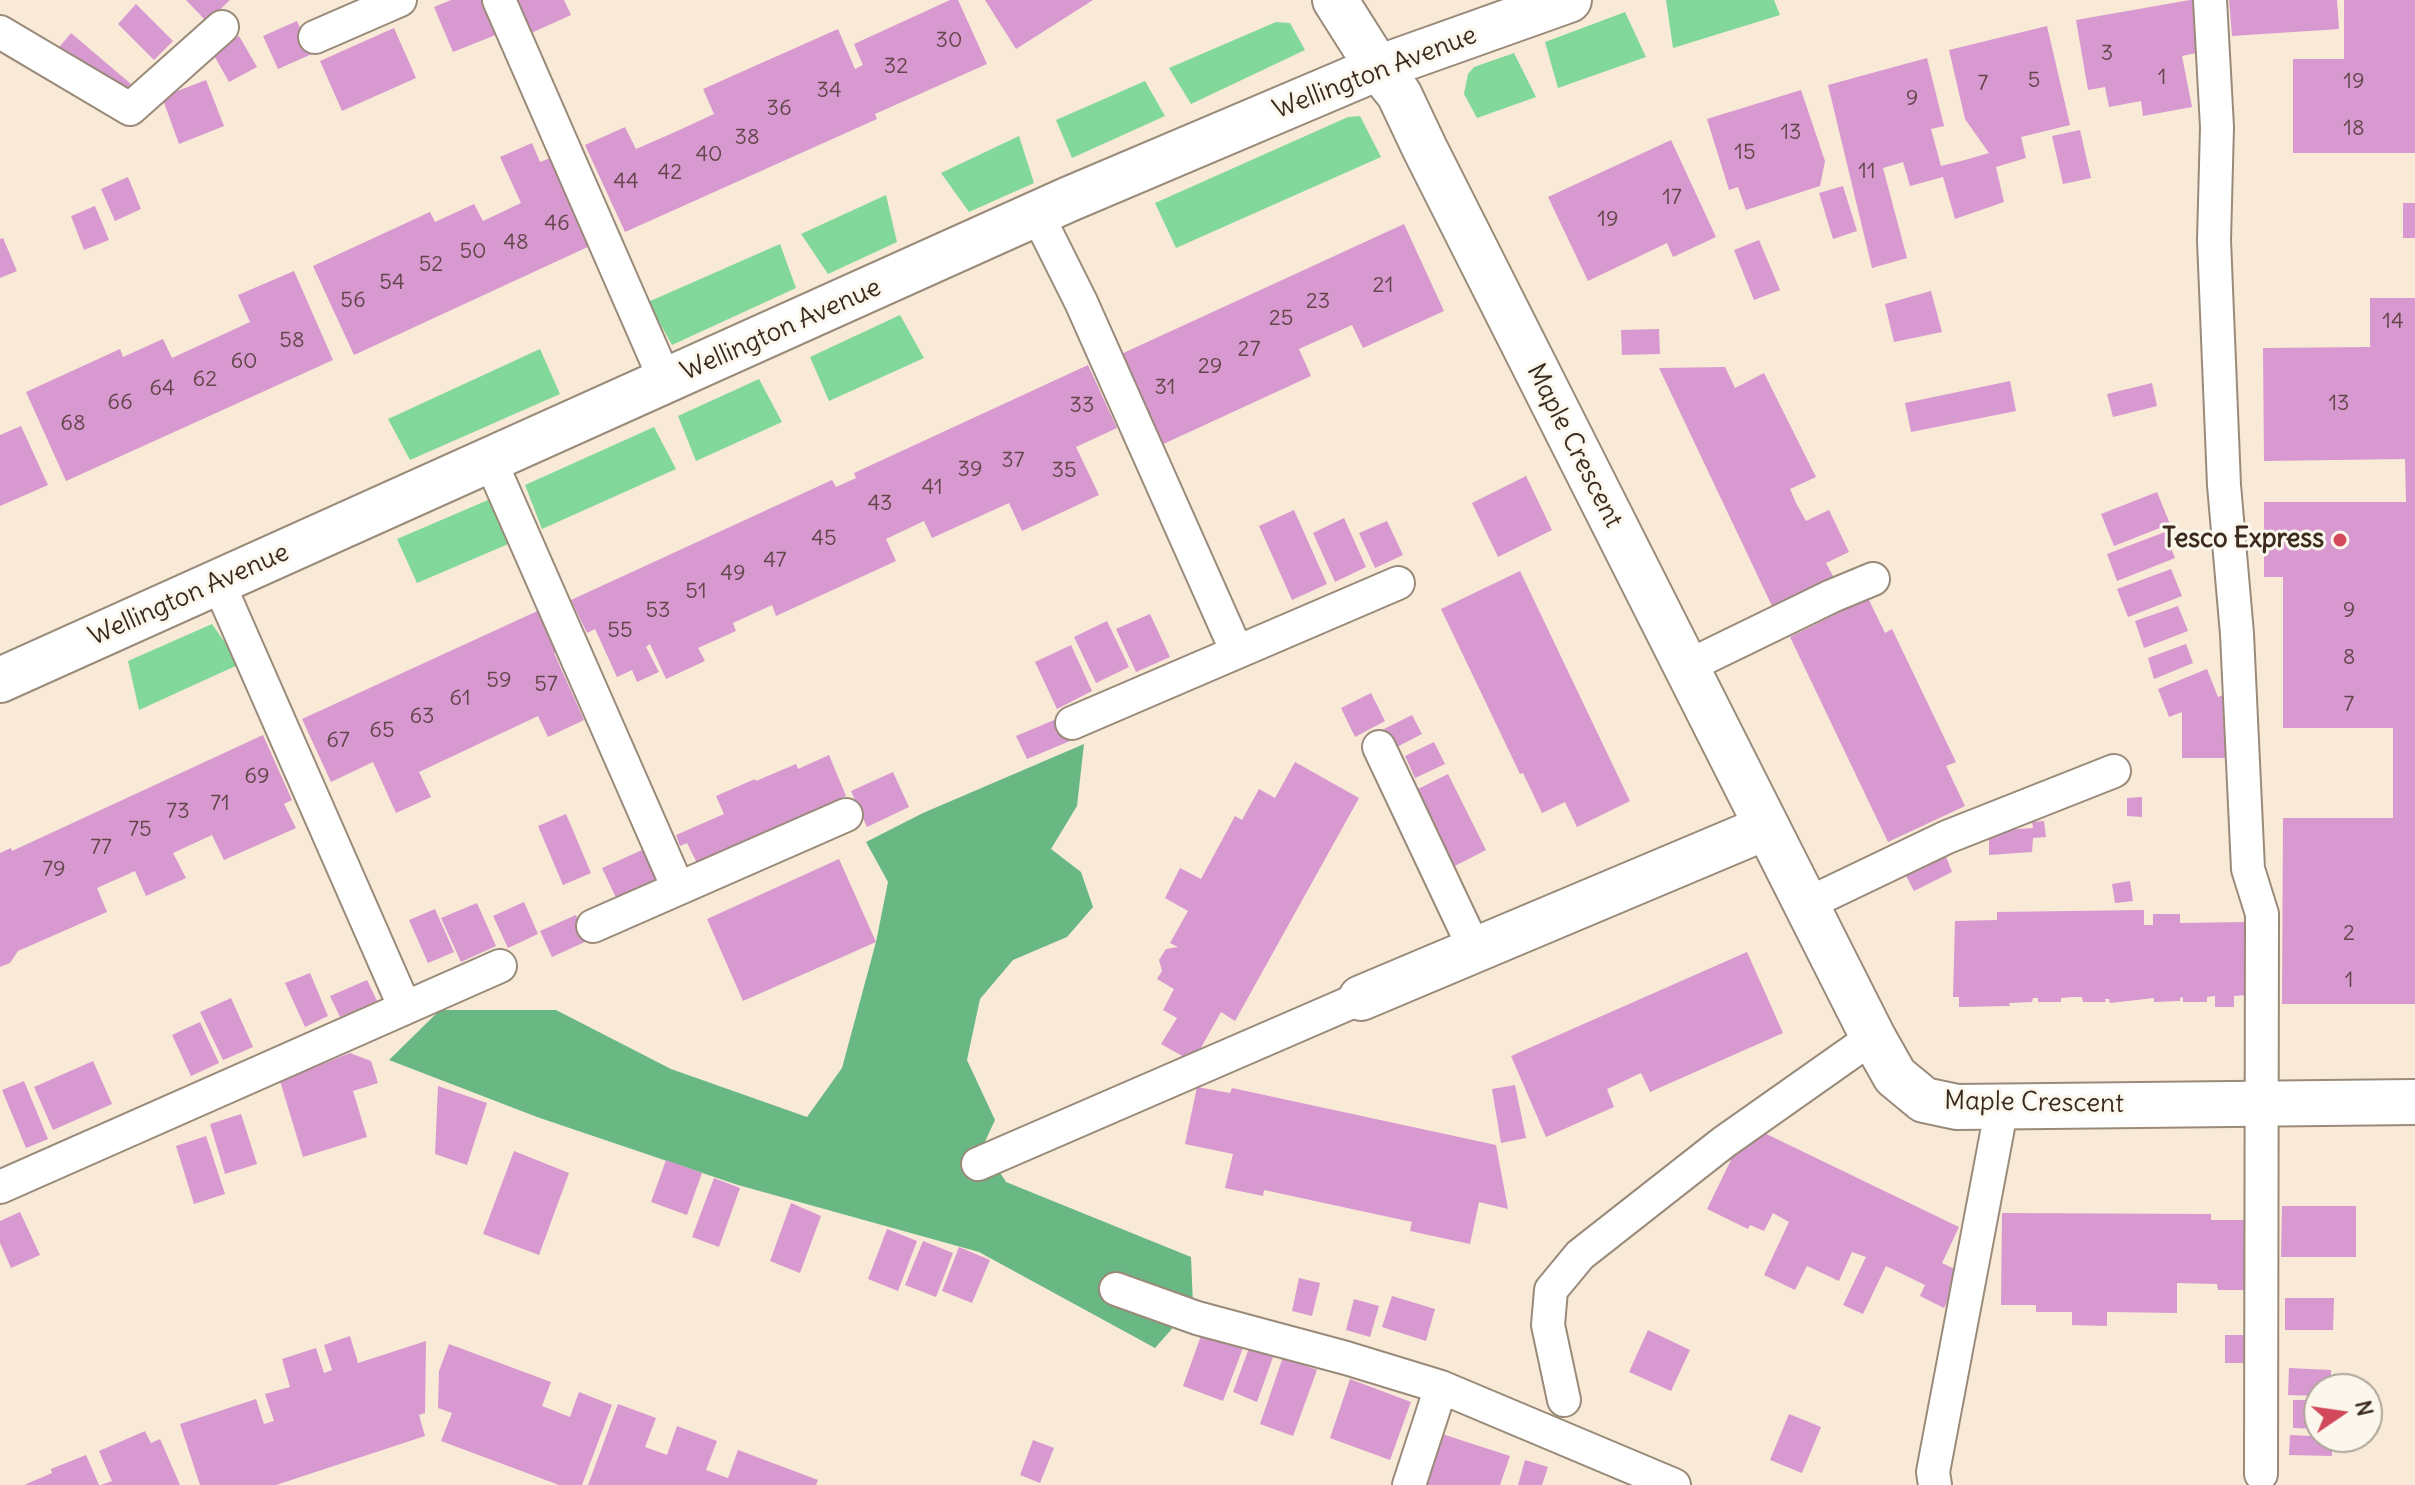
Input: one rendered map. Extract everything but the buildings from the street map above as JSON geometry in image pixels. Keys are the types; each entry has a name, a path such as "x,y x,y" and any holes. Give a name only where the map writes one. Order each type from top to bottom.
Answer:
{"street":[{"name":"Maple Crescent","path":"1335,0 1378,68 1399,94 1895,1076 1924,1100 1957,1107 2415,1102"},
{"name":"Wellington Avenue","path":"0,680 1037,214 1378,68 1569,0"},
{"path":"1361,998 1767,827"}],"lane":[{"path":"315,37 400,0"},
{"path":"499,0 666,382"},
{"path":"2210,0 2217,127 2214,240 2224,485 2237,634 2248,869 2262,914 2261,1474"},
{"path":"0,32 130,109 222,27"},
{"path":"1037,214 1081,302 1237,652"},
{"path":"490,460 678,888"},
{"path":"1686,667 1873,579"},
{"path":"218,582 405,1008"},
{"path":"1072,723 1398,583"},
{"path":"1379,747 1475,950"},
{"path":"1807,904 1947,837 2114,771"},
{"path":"593,926 846,815"},
{"path":"0,1187 500,966"},
{"path":"978,1164 1361,998"},
{"path":"1564,1400 1548,1325 1551,1290 1580,1255 1724,1142 1873,1037"},
{"path":"1935,1485 1933,1472 2002,1106"},
{"path":"1116,1289 1197,1318 1441,1387 1674,1485"},
{"path":"1409,1485 1441,1387"}],"green space":[{"path":"1666,0 1774,0 1780,15 1673,48"},
{"path":"1625,12 1646,57 1558,88 1545,42"},
{"path":"1276,22 1290,23 1305,50 1191,104 1169,68"},
{"path":"1514,53 1536,97 1477,118 1464,94 1468,74 1474,67"},
{"path":"1145,81 1165,116 1072,158 1056,120"},
{"path":"1360,116 1381,157 1176,248 1155,203 1348,117"},
{"path":"1019,136 1034,183 969,212 941,173"},
{"path":"886,195 897,242 828,274 801,234"},
{"path":"780,244 796,288 672,345 648,302"},
{"path":"900,315 924,358 829,401 810,357"},
{"path":"540,349 560,394 410,460 388,419"},
{"path":"759,379 782,422 696,461 678,416"},
{"path":"654,427 676,469 542,529 525,485"},
{"path":"488,500 513,542 417,583 397,539"},
{"path":"212,624 240,664 139,710 128,661"},
{"path":"1084,744 1077,806 1051,849 1081,872 1093,907 1067,937 1013,960 980,999 967,1060 995,1120 983,1146 1006,1182 1191,1257 1193,1305 1155,1348 979,1252 738,1185 537,1117 389,1060 440,1010 556,1010 671,1069 807,1117 842,1068 876,942 888,882 866,842 923,813"}],"place":[{"name":"Tesco Express","path":"2340,540"}]}
